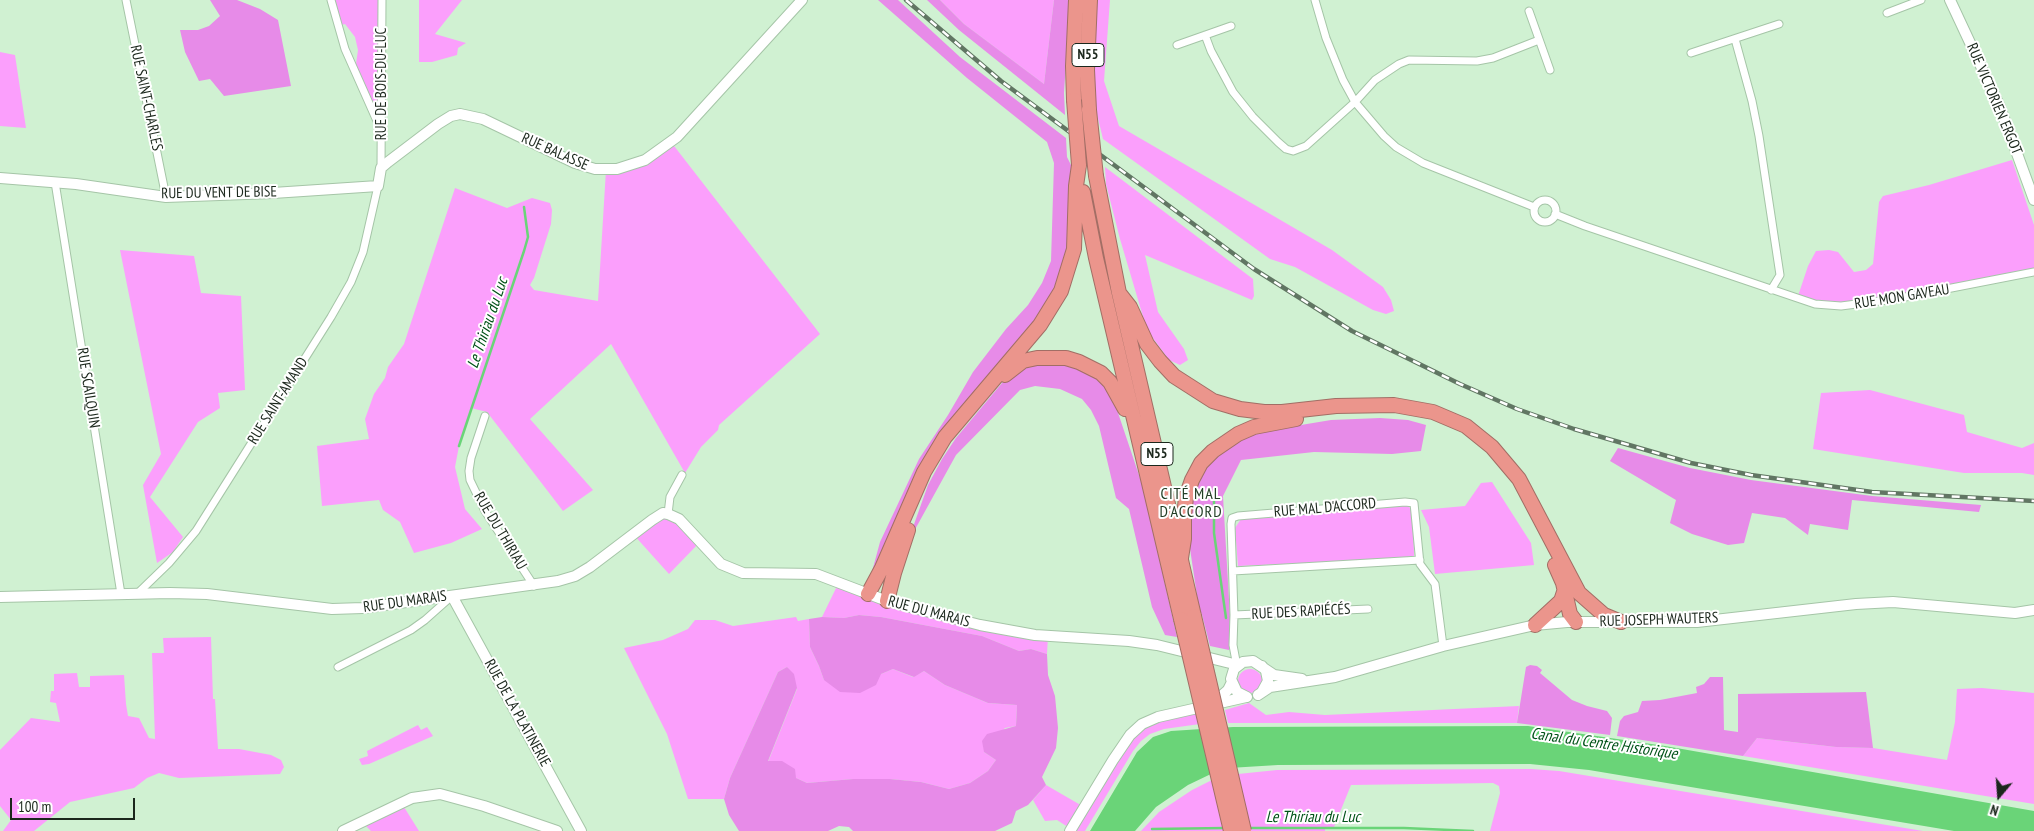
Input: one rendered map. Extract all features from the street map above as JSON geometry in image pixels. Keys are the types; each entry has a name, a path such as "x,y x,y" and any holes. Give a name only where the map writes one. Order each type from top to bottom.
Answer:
{"highway":[{"name":"N55","path":"1076,0 1073,66 1074,100 1085,209 1133,419 1244,831"},
{"name":"N55","path":"1090,0 1087,70 1096,176 1119,292 1181,558 1188,618 1230,831"},
{"path":"868,594 882,568 924,472 945,437 1040,325 1061,291 1074,249 1076,186 1079,164"},
{"path":"1119,292 1130,307 1147,344 1160,361 1174,376 1213,400 1240,409 1264,412 1336,406 1394,405 1433,412 1466,426 1492,447 1519,479 1580,594 1604,615 1621,622"},
{"path":"887,601 908,528 930,475 950,441 1008,372 1023,361 1037,358 1066,358 1079,362 1101,373 1110,382 1117,392 1120,402 1133,419"},
{"path":"1181,558 1186,497 1192,480 1202,463 1226,440 1254,427 1270,423 1337,414 1394,412 1412,414 1446,424 1473,441 1499,466 1523,501 1560,574 1570,614 1576,622"},
{"path":"1535,625 1561,602 1564,592"},
{"path":"1576,622 1580,594"}],"street":[{"name":"RUE SAINT-CHARLES","path":"126,0 166,197"},
{"path":"331,0 345,49 383,137"},
{"name":"RUE DE BOIS-DU-LUC","path":"381,168 383,137 382,0"},
{"name":"RUE BALASSE","path":"381,168 438,124 451,116 460,114 483,119 589,168 606,170 631,166 658,152 678,137 802,0"},
{"path":"1315,0 1326,38 1343,80 1355,102 1384,136 1409,155 1534,207"},
{"path":"1887,13 1921,0"},
{"name":"RUE VICTORIEN ERGOT","path":"1950,0 2000,107 2034,200"},
{"path":"1529,11 1550,70"},
{"path":"1691,53 1779,24"},
{"path":"1177,45 1231,26"},
{"path":"1205,35 1211,51 1233,92 1254,118 1286,148 1300,150 1355,102 1382,74 1409,60 1477,61 1493,58 1539,40"},
{"path":"1735,39 1752,101 1760,141 1780,275 1771,290"},
{"path":"378,186 381,168"},
{"name":"RUE DU VENT DE BISE","path":"0,178 55,182 166,197 273,193 378,186"},
{"name":"RUE SCAILQUIN","path":"55,182 121,594"},
{"name":"RUE SAINT-AMAND","path":"136,594 169,562 196,531 331,317 351,282 363,252 378,186"},
{"path":"1546,200 1555,206 1556,214 1552,220 1541,222 1536,217 1534,207 1539,201 1546,200"},
{"name":"RUE MON GAVEAU","path":"1556,214 1585,226 1806,302 1829,305 1853,305 1905,298 2034,272"},
{"name":"RUE DU THIRIAU","path":"486,416 471,458 470,480 485,512 534,586"},
{"path":"668,514 670,497 682,475"},
{"name":"RUE MAL D'ACCORD","path":"1233,645 1232,518 1414,502 1420,560 1422,568 1432,578 1434,584 1443,646"},
{"name":"RUE DU MARAIS","path":"0,597 170,593 207,594 342,610 534,586 575,576 590,567 652,520 663,514 668,514 679,519 721,564 743,573 816,574 887,601 945,617 1012,631 1048,636 1148,643 1240,664 1253,661 1262,666"},
{"path":"1233,571 1420,560"},
{"path":"338,668 411,630 452,596"},
{"name":"RUE DE LA PLATINERIE","path":"452,596 581,831"},
{"name":"RUE JOSEPH WAUTERS","path":"1070,831 1113,760 1130,735 1142,724 1158,717 1258,695 1270,687 1335,677 1443,646 1535,625 1576,622 1696,622 1856,604 1892,602 2015,613 2034,610"},
{"name":"RUE DES RAPIÉCÉS","path":"1234,616 1368,609"},
{"path":"1213,658 1225,657 1233,645"},
{"path":"1211,704 1228,690 1240,664 1233,645"},
{"name":"RUE DU MARAIS","path":"1213,658 1228,668 1237,692 1246,697"},
{"path":"1258,695 1263,692 1268,682 1266,670 1262,666"},
{"name":"RUE JOSEPH WAUTERS","path":"1262,666 1274,675 1319,680"},
{"path":"343,831 412,798 440,794 484,806 557,831"}],"shaded area":[{"path":"210,0 237,0 260,9 278,20 291,86 224,96 210,79 199,81 185,52 180,30 198,30 209,26 220,16"},
{"path":"331,0 382,0 379,107 373,106 355,71 358,50 355,37 345,24 338,26"},
{"path":"419,0 462,0 435,34 466,43 458,48 457,55 432,62 419,62"},
{"path":"878,0 898,0 960,57 1066,138 1067,157 1072,167 1072,224 1066,267 1042,316 950,426 870,579 880,542 919,459 973,372 1006,329 1028,305 1042,283 1051,261 1054,163 1047,142 967,78"},
{"path":"927,0 940,0 964,24 1044,84 1054,0 1070,0 1064,93 1065,115 959,30"},
{"path":"940,0 1054,0 1044,84 964,24"},
{"path":"1096,0 1110,0 1104,81 1119,126 1332,250 1383,287 1391,300 1394,311 1386,314 1373,310 1295,267 1270,259 1103,139 1094,102 1092,50"},
{"path":"0,52 15,55 26,128 0,126"},
{"path":"671,142 820,334 719,425 718,430 701,447 685,473 611,344 530,419 593,490 563,511 487,412 471,408 459,446 455,467 465,509 482,529 451,543 414,553 400,522 383,510 379,500 322,506 317,446 369,439 365,419 374,394 385,378 388,367 404,344 455,188 507,208 532,198 550,203 552,210 551,224 534,278 530,285 534,290 598,301 606,170 617,169"},
{"path":"2012,160 2034,225 2034,272 1853,305 1797,299 1808,266 1816,251 1829,250 1838,252 1854,272 1866,270 1873,264 1879,202 1883,196 1929,185"},
{"path":"1105,167 1253,279 1254,296 1252,300 1145,255 1158,312 1184,349 1188,360 1180,365 1169,360 1147,330 1120,239 1106,184"},
{"path":"120,250 194,256 201,293 241,296 245,390 218,393 220,408 198,422 150,497 183,537 173,552 157,563 143,485 161,454"},
{"path":"1061,364 1081,369 1097,378 1112,395 1143,487 1177,637 1165,635 1152,607 1129,509 1116,498 1099,426 1091,410 1082,399 1060,389 1035,386 1020,390 956,455 907,544 928,485 942,459 956,438 1002,383 1009,376 1024,368"},
{"path":"1870,390 1964,415 1967,432 2022,448 2034,443 2034,475 2022,473 1964,473 1813,449 1821,393"},
{"path":"1380,418 1408,420 1426,425 1421,451 1392,454 1314,452 1241,460 1223,496 1230,617 1229,650 1210,646 1199,609 1189,542 1193,493 1210,461 1238,440 1259,432 1331,420"},
{"path":"1618,448 1690,468 1751,480 1872,496 1981,505 1979,512 1852,500 1848,530 1810,524 1808,535 1785,518 1752,513 1744,543 1728,545 1692,534 1670,523 1676,500 1610,461"},
{"path":"1492,482 1531,543 1534,565 1435,574 1429,527 1421,510 1465,506 1481,483"},
{"path":"1408,505 1413,513 1414,556 1395,559 1238,566 1235,528 1241,519"},
{"path":"668,514 700,542 669,574 633,534"},
{"path":"839,582 868,594 1048,636 1047,654 1031,649 1019,651 982,636 881,617 859,615 844,618 822,617"},
{"path":"859,615 881,617 982,636 1019,651 1031,649 1047,654 1048,675 1055,696 1058,728 1056,748 1042,777 1046,785 1028,805 1016,811 1012,823 995,831 853,831 849,827 839,826 828,831 739,831 729,815 724,799 730,778 778,672 787,667 794,674 797,688 768,761 782,761 795,769 796,778 807,783 853,779 890,779 921,782 949,789 970,783 988,771 996,760 984,752 982,741 987,734 1016,726 1017,705 988,703 945,685 924,671 914,677 893,669 881,674 876,685 860,693 840,692 824,680 810,647 809,619 822,617 844,618"},
{"path":"796,617 798,621 809,619 810,647 824,680 881,674 893,669 913,677 924,671 945,685 988,703 1017,705 1016,726 1005,728 984,752 996,760 988,771 970,783 949,789 921,782 890,779 853,779 807,783 796,778 768,762 797,689 787,667 778,672 730,778 724,799 688,799 667,734 624,648 663,640 688,629 695,620 715,620 733,626"},
{"path":"211,637 213,699 215,699 218,749 239,749 271,755 281,760 284,767 280,774 179,778 159,773 147,778 134,788 70,802 34,831 3,831 11,820 0,806 0,750 31,718 60,722 56,703 50,702 51,691 54,691 54,674 77,673 79,687 90,687 90,676 124,675 128,716 139,718 149,738 155,739 152,653 164,653 163,638"},
{"path":"1530,665 1537,666 1542,670 1540,673 1572,700 1607,711 1612,718 1610,735 1517,723 1526,667"},
{"path":"1245,669 1255,669 1262,676 1262,686 1255,693 1245,693 1238,686 1238,676"},
{"path":"1710,677 1723,677 1724,730 1738,732 1738,694 1866,692 1873,748 1836,747 1757,738 1743,756 1617,736 1620,721 1624,716 1638,712 1642,701 1660,700 1697,693 1696,687 1704,684"},
{"path":"1982,688 2034,693 2034,804 1743,756 1757,738 1836,747 1873,748 1947,760 1955,722 1957,689"},
{"path":"1249,703 1266,715 1289,712 1325,715 1519,706 1517,723 1228,723 1225,710"},
{"path":"1197,707 1200,724 1164,729 1150,734 1141,741 1133,751 1085,831 1070,831 1071,829 1057,820 1045,821 1033,800 1046,785 1084,807 1142,724"},
{"path":"418,725 421,730 427,727 433,736 369,764 362,765 359,759 368,756 367,751"},
{"path":"1531,769 1559,771 1923,831 1490,831 1500,793 1499,786 1493,783 1351,785 1334,827 1325,827 1325,831 1141,831 1159,812 1192,790 1216,778 1238,774 1277,770"},
{"path":"404,807 419,831 371,831 366,826"}],"water":[{"name":"Canal du Centre Historique","path":"1528,726 1665,746 2034,811 2034,831 1954,831 1589,770 1530,764 1278,765 1229,768 1213,773 1188,785 1156,807 1135,831 1090,831 1137,752 1153,737 1171,731 1233,727"}],"waterway":[{"name":"Le Thiriau du Luc","path":"459,446 528,237 524,207"},
{"path":"1214,501 1214,533 1226,618"},
{"name":"Le Thiriau du Luc","path":"1152,829 1226,828"},
{"name":"Le Thiriau du Luc","path":"1249,828 1404,828 1473,831"}],"railway":[{"path":"906,0 1001,81 1254,269 1352,331 1460,384 1517,409 1574,429 1691,463 1751,475 1872,492 2034,501"}],"district":[{"name":"CITÉ MAL D'ACCORD","path":"1191,503"}]}
